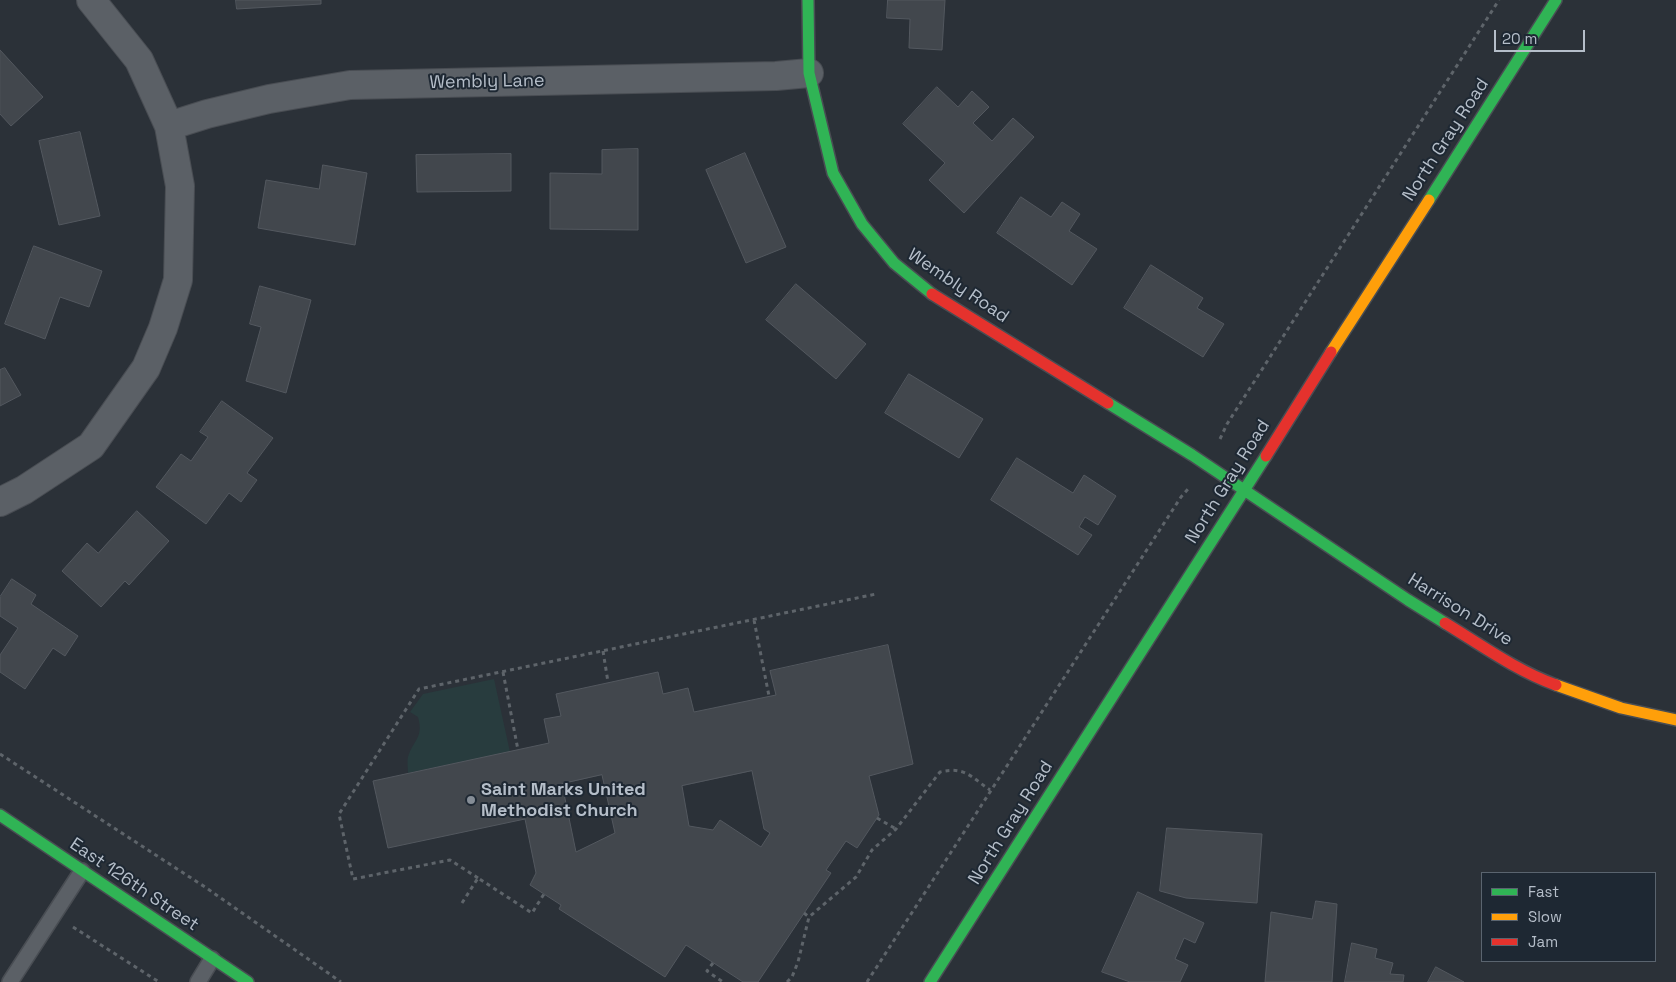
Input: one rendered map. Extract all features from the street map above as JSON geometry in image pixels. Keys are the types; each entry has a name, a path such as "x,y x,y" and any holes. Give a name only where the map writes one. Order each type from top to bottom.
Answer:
{"street":[{"path":"0,502 24,490 91,446 146,368 163,328 178,280 180,186 169,126 139,60 91,0"},
{"name":"Wembly Road","path":"808,0 809,73 833,173 862,224 894,263 929,292 1204,463 1244,490"},
{"name":"North Gray Road","path":"930,982 1556,0"},
{"name":"Wembly Lane","path":"169,126 207,114 260,101 350,85 776,76 809,73"},
{"name":"Harrison Drive","path":"1244,490 1408,600 1501,658 1544,681 1621,708 1676,720"},
{"name":"East 126th Street","path":"0,815 248,982"}],"lane":[{"path":"10,982 82,871"},
{"path":"198,982 212,959"}],"path":[{"path":"867,982 1204,463 1499,0"},
{"path":"544,894 532,913 450,860 353,880 339,814 419,689 876,594"},
{"path":"754,620 769,696"},
{"path":"603,651 608,682"},
{"path":"503,672 518,750"},
{"path":"0,754 205,887 341,982"},
{"path":"788,982 798,962 809,917 856,877 872,850 896,829 940,772 952,769 961,770 990,790"},
{"path":"877,818 896,829"},
{"path":"462,904 478,878"},
{"path":"804,913 809,917"},
{"path":"54,914 159,982"},
{"path":"713,962 707,971 723,982"}],"green space":[{"path":"494,679 510,752 408,773 408,757 420,730 418,717 410,712 423,694"}],"building":[{"path":"236,0 321,0 321,4 237,9"},
{"path":"888,0 945,0 942,50 909,48 910,19 887,18"},
{"path":"0,50 43,97 11,126 0,114"},
{"path":"937,87 958,107 972,91 989,107 973,123 992,141 1013,118 1034,137 964,213 929,180 945,163 903,124"},
{"path":"80,132 100,216 59,225 39,141"},
{"path":"638,149 638,230 550,229 550,173 602,174 602,150"},
{"path":"745,153 786,247 746,263 706,170"},
{"path":"511,154 511,191 417,192 416,155"},
{"path":"323,165 367,173 355,245 258,228 266,180 319,189"},
{"path":"1021,197 1051,217 1062,202 1080,214 1069,231 1097,249 1072,285 997,233"},
{"path":"34,246 102,271 89,307 60,297 45,339 5,324"},
{"path":"1151,265 1203,298 1197,308 1224,324 1203,357 1124,308"},
{"path":"796,284 866,344 836,379 766,320"},
{"path":"260,286 311,300 286,393 246,381 261,327 250,324"},
{"path":"5,368 21,395 0,406 0,370"},
{"path":"909,374 983,419 959,458 885,413"},
{"path":"222,401 273,438 247,473 257,480 241,502 229,493 206,524 156,487 181,454 191,461 208,437 200,432"},
{"path":"1017,458 1073,493 1084,475 1116,496 1098,525 1085,517 1079,527 1092,535 1078,555 991,500"},
{"path":"137,511 169,541 129,585 125,581 101,607 62,571 87,543 98,553"},
{"path":"12,579 36,595 31,604 78,636 65,656 53,648 25,689 0,672 0,655 18,628 0,616 0,597"},
{"name":"Saint Marks United Methodist Church","path":"888,645 913,764 869,776 879,815 857,848 846,841 826,870 831,873 758,982 743,982 686,945 665,977 559,909 561,905 530,885 536,873 525,819 388,848 373,781 549,743 544,719 561,716 556,694 658,672 663,694 688,688 694,712 776,695 770,671","holes":["752,771 764,829 770,833 761,847 720,820 713,830 689,826 682,786","602,775 615,833 576,852 562,784"]},
{"path":"1167,828 1262,834 1257,903 1186,898 1160,891"},
{"path":"1138,892 1204,923 1195,943 1184,938 1175,959 1188,965 1180,982 1130,982 1102,972"},
{"path":"1316,901 1337,904 1332,982 1265,982 1271,912 1312,919"},
{"path":"1352,943 1377,949 1375,958 1393,963 1390,974 1404,975 1403,982 1345,982"},
{"path":"1436,967 1464,982 1428,982"}],"traffic: fast":[{"path":"808,0 809,73 833,173 862,224 894,263 932,294"},
{"path":"1429,200 1556,0"},
{"path":"1108,403 1192,455 1445,623"},
{"path":"930,982 1266,456"},
{"path":"0,815 248,982"}],"traffic: slow":[{"path":"1331,352 1429,200"},
{"path":"1556,685 1621,708 1676,720"}],"traffic: jam":[{"path":"932,294 1108,403"},
{"path":"1266,456 1331,352"},
{"path":"1445,623 1513,665 1556,685"}],"place":[{"name":"Saint Marks United Methodist Church","path":"471,800"}]}
